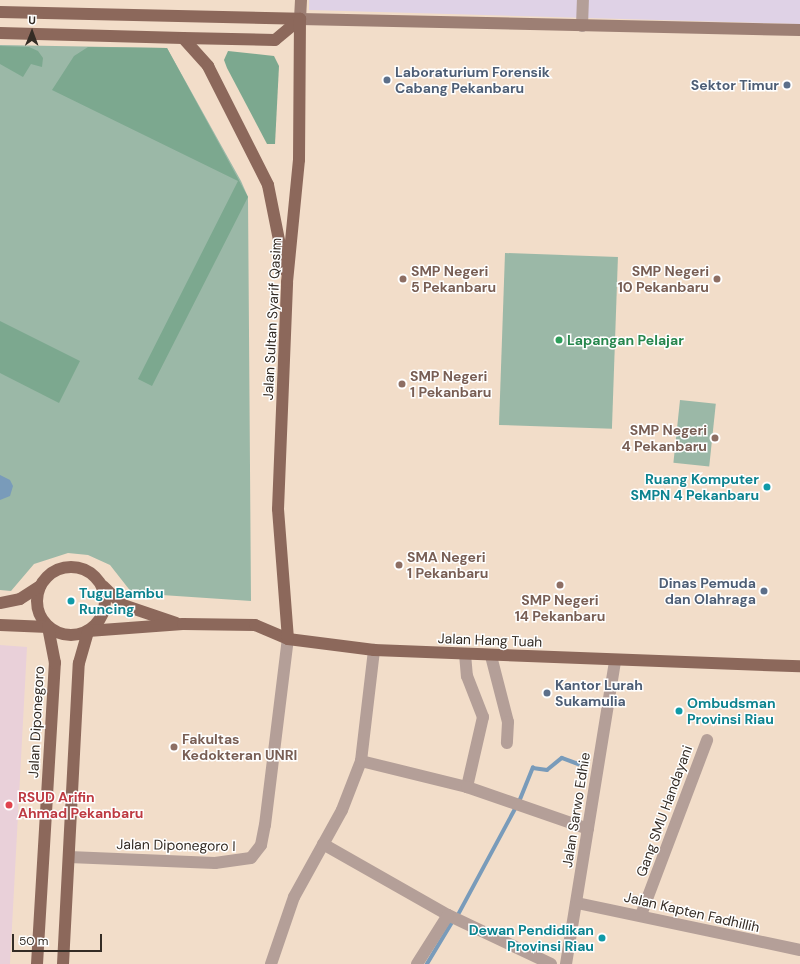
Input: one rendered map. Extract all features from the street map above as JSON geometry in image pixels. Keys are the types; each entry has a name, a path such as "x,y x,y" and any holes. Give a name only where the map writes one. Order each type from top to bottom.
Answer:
{"main road":[{"name":"Jalan Sultan Syarif Qasim","path":"288,640 278,508 287,282 298,160 300,0"},
{"path":"0,12 800,30"},
{"path":"0,33 275,40 300,19"},
{"path":"183,38 208,66 268,185 287,282"},
{"path":"0,603 26,596 40,586 53,572 68,567 82,569 100,582 105,596 104,611 88,631 80,663 63,964"},
{"name":"Jalan Hang Tuah","path":"100,582 123,604 183,624"},
{"path":"40,586 38,611 48,627"},
{"name":"Jalan Hang Tuah","path":"88,631 183,624 255,625 288,640 374,650 615,661 800,666"},
{"path":"0,625 48,627 69,635 88,631"},
{"name":"Jalan Diponegoro","path":"37,964 55,663 48,627"}],"street":[{"path":"582,26 583,0"},
{"name":"Jalan Diponegoro I","path":"69,857 215,863 251,858 261,846 265,825 288,640"},
{"path":"271,964 294,897 342,810 361,761 374,650"},
{"path":"465,654 467,676 483,717 466,787"},
{"path":"491,656 508,722 507,743"},
{"name":"Jalan Sarwo Edhie","path":"566,964 615,661"},
{"name":"Gang SMU Handayani","path":"641,915 706,740"},
{"path":"361,761 466,787 588,829"},
{"path":"324,844 448,915 551,964"},
{"name":"Jalan Kapten Fadhillih","path":"577,903 641,915 800,950"},
{"path":"417,964 448,915"}],"shaded area":[{"path":"309,0 800,0 800,24 309,10"},
{"name":"RSUD Arifin Ahmad Pekanbaru","path":"0,645 27,647 10,964 0,964"}],"green space":[{"path":"0,45 167,48 241,181 248,197 251,601 132,593 110,565 88,555 68,553 34,564 11,591 0,590"},
{"path":"0,46 29,47 38,51 43,58 42,67 31,64 23,77 0,64"},
{"path":"88,47 167,48 248,197 152,386 138,379 238,181 52,90 74,56"},
{"path":"228,51 274,56 279,66 275,144 267,144 227,68 224,60"},
{"name":"Lapangan Pelajar","path":"505,253 618,257 612,429 499,425"},
{"path":"0,321 80,361 59,403 0,373"},
{"path":"680,400 716,404 709,466 673,463"}],"water":[{"path":"0,475 10,480 13,486 10,496 0,500"}],"waterway":[{"path":"519,802 533,768 547,770 562,758 581,765"},
{"path":"459,913 515,809"},
{"path":"427,964 451,924"}],"place":[{"name":"Laboraturium Forensik Cabang Pekanbaru","path":"387,80"},
{"name":"Sektor Timur","path":"787,85"},
{"name":"SMP Negeri 5 Pekanbaru","path":"403,279"},
{"name":"SMP Negeri 10 Pekanbaru","path":"717,279"},
{"name":"Lapangan Pelajar","path":"559,340"},
{"name":"SMP Negeri 1 Pekanbaru","path":"402,384"},
{"name":"SMP Negeri 4 Pekanbaru","path":"715,438"},
{"name":"Ruang Komputer SMPN 4 Pekanbaru","path":"767,487"},
{"name":"SMA Negeri 1 Pekanbaru","path":"399,565"},
{"name":"SMP Negeri 14 Pekanbaru","path":"560,585"},
{"name":"Dinas Pemuda dan Olahraga","path":"764,591"},
{"name":"Tugu Bambu Runcing","path":"71,601"},
{"name":"Kantor Lurah Sukamulia","path":"547,693"},
{"name":"Ombudsman Provinsi Riau","path":"679,711"},
{"name":"Fakultas Kedokteran UNRI","path":"174,747"},
{"name":"RSUD Arifin Ahmad Pekanbaru","path":"9,805"},
{"name":"Dewan Pendidikan Provinsi Riau","path":"602,938"}]}
